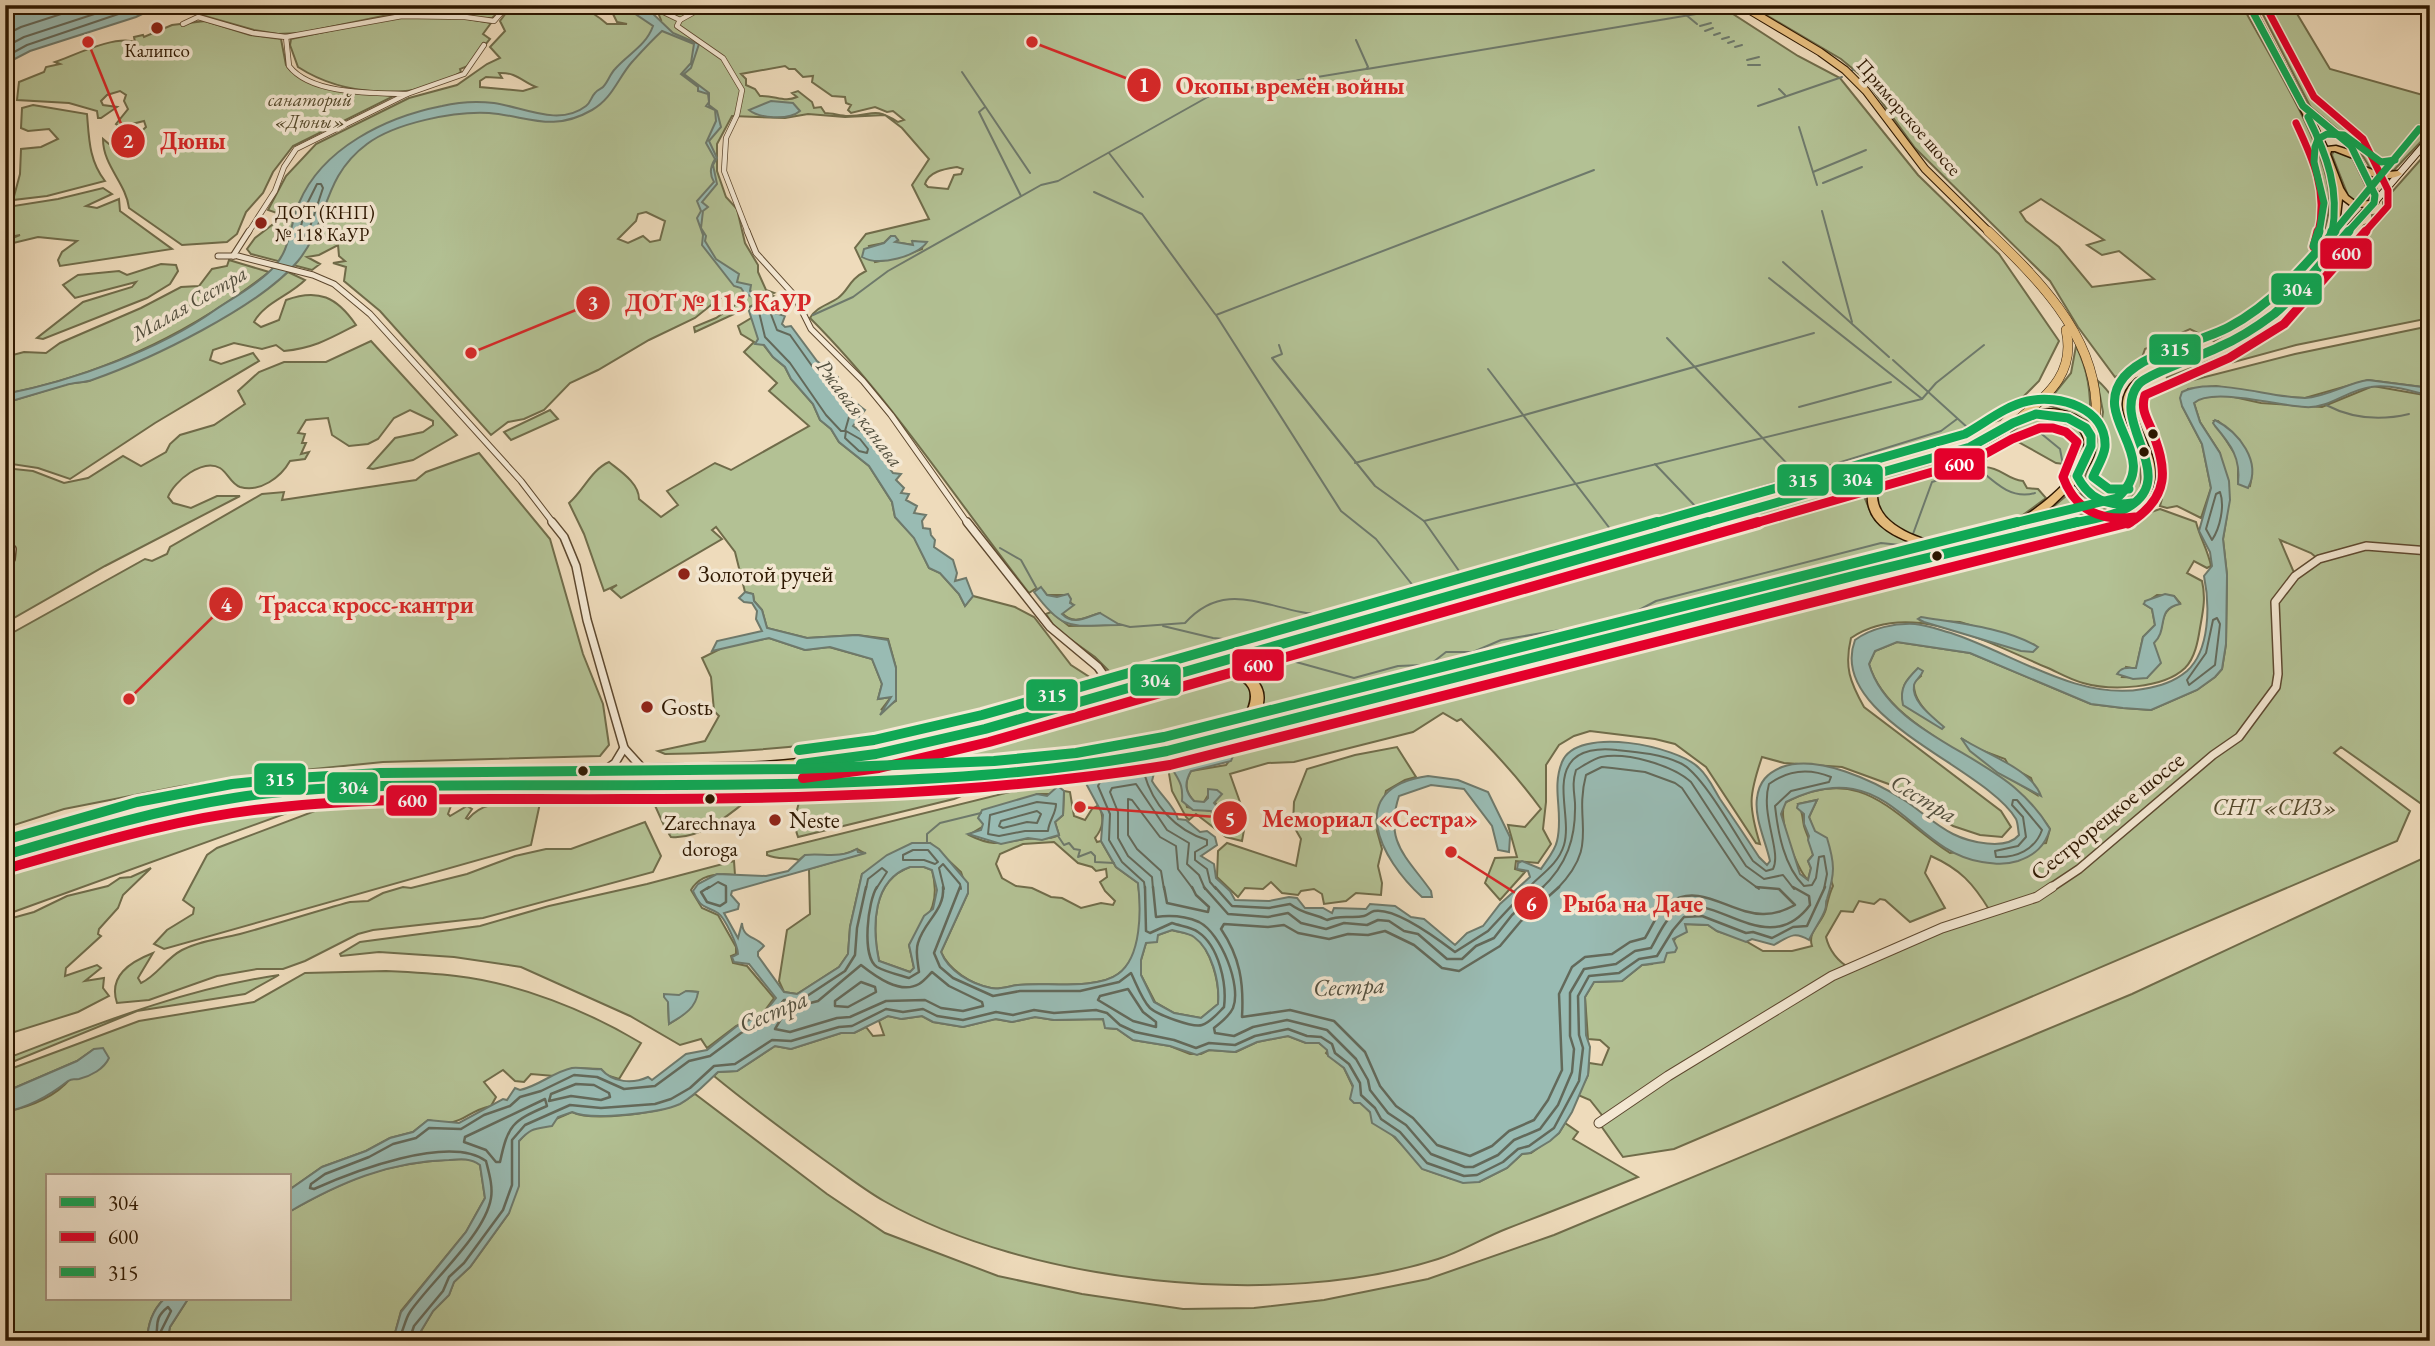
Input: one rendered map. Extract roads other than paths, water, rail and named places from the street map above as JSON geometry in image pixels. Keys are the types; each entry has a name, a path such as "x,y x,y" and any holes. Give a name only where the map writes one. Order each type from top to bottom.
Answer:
{"highway":[{"path":"2249,5 2303,106 2339,188 2348,202 2365,206 2374,204"},
{"path":"1993,542 2122,511 2139,503 2148,491 2150,479 2147,460 2128,409 2127,401 2132,387 2140,381 2216,350 2259,325 2290,300 2374,204 2375,195 2351,146 2303,106"},
{"path":"2326,154 2328,149 2336,148 2356,156"},
{"path":"2364,169 2385,177 2398,174"},
{"path":"2322,263 2334,233 2339,188"},
{"path":"2017,421 2043,412 2067,416 2082,425 2090,437 2091,446"},
{"name":"Приморское шоссе","path":"5,855 140,816 223,800 428,781 791,765 876,754 985,729 1878,474 1982,442 2017,421"},
{"name":"Приморское шоссе","path":"5,846 98,817 191,797 281,783 871,780 1078,768 1167,751 1993,542 2049,506 2064,492 2077,475 2091,446"},
{"path":"1878,474 1872,501 1878,515 1891,529 1921,541 1965,550"},
{"path":"2077,475 2084,491 2109,505 2128,505 2148,491"},
{"path":"1212,663 1238,671 1256,685 1259,702 1243,730"},
{"path":"871,780 882,773 887,765 885,759 876,754"}],"main road":[{"name":"Приморское шоссе","path":"1741,5 1856,79 1926,170 2027,268 2058,308 2075,336 2092,380 2097,423 2091,446"},
{"path":"2374,204 2430,138"},
{"name":"Приморское шоссе","path":"2017,421 2058,382 2068,364 2070,341 2058,308"}],"street":[{"path":"183,24 198,17 253,33 286,37 402,16 465,17 494,21 508,5"},
{"path":"649,5 680,20"},
{"path":"707,5 680,20 677,26 710,46 726,61 742,90 737,115 726,138 724,171 756,253 794,295 811,329 863,381 891,415 973,531 1049,627 1098,667 1115,691"},
{"path":"286,37 292,69 329,88 407,94"},
{"path":"238,256 296,149 407,94 464,74 484,45"},
{"path":"218,256 238,256 310,275 342,288 370,314 521,481 564,537 576,566 590,632 624,748 634,761 647,771"},
{"path":"5,542 13,554 5,567"},
{"name":"Сестрорецкое шоссе","path":"1599,1123 1668,1076 1832,976 1942,928 2037,897 2079,869 2213,755 2239,737 2257,714 2276,687 2278,674 2275,602 2295,576 2319,559 2366,546 2430,551"},
{"path":"603,772 615,763 624,748"}],"water":[{"path":"5,5 161,5 136,17 30,51 5,64"},
{"path":"622,5 641,5 673,33 699,44 691,68 684,74 709,93 709,102 708,94 698,91 698,87 681,74 691,63 694,44 662,31 632,62 605,100 578,117 552,122 489,113 459,114 425,120 393,130 367,144 352,157 333,186 308,246 298,261 258,296 172,346 116,371 89,381 69,384 5,403 5,394 59,381 142,351 193,325 258,282 278,263 309,183 340,151 378,127 421,111 461,103 494,103 553,115 575,112 586,106 615,69 646,39 653,26"},
{"path":"771,101 793,103 800,111 788,116 774,117 749,110"},
{"name":"Ржавая канава","path":"709,102 717,111 721,127 709,141 717,158 713,165 717,184 702,202 708,207 703,211 701,228 706,236 705,241 716,259 739,274 737,282 751,285 750,291 780,307 775,313 785,316 782,324 785,327 791,326 817,361 838,377 837,386 865,410 853,426 865,434 893,473 901,474 896,480 904,488 901,493 909,494 906,500 917,506 914,513 926,515 922,521 923,528 930,529 935,540 934,547 953,560 957,573 955,581 966,578 973,596 965,606 959,594 940,573 929,568 914,538 895,517 892,502 869,466 839,442 831,429 820,420 813,404 791,379 785,367 764,345 755,344 758,339 749,311 758,299 734,286 702,245 703,235 697,218 701,211 697,201 714,182 711,170 715,159 706,143 716,121 715,110 706,106"},
{"path":"891,236 898,240 895,242 913,245 912,241 927,242 907,256 878,261 862,257 864,249 884,243"},
{"name":"Сестра","path":"2368,380 2430,388 2430,396 2401,388 2378,386 2362,389 2314,407 2230,397 2203,399 2194,403 2200,422 2220,453 2229,481 2230,500 2223,539 2227,575 2226,644 2222,669 2197,690 2151,710 2123,708 2091,704 1970,653 1897,642 1875,651 1869,664 1879,686 1893,704 1932,735 1997,774 2025,797 2043,818 2050,829 2034,853 2024,859 2004,864 1963,857 1931,838 1887,803 1871,794 1853,789 1819,790 1786,802 1781,814 1800,874 1808,880 1811,868 1808,861 1813,855 1804,824 1804,814 1797,808 1798,804 1817,800 1809,817 1815,831 1827,838 1832,855 1833,875 1826,909 1809,940 1796,935 1774,945 1752,939 1746,942 1708,925 1685,924 1687,932 1673,939 1677,948 1675,952 1667,953 1664,962 1642,965 1622,981 1594,982 1585,997 1586,1035 1590,1047 1588,1075 1572,1112 1559,1133 1550,1141 1530,1153 1522,1154 1507,1168 1479,1182 1463,1183 1422,1169 1395,1137 1372,1123 1370,1112 1350,1099 1353,1086 1344,1068 1328,1056 1327,1050 1319,1043 1306,1043 1288,1036 1257,1042 1235,1052 1209,1050 1197,1055 1170,1046 1133,1040 1117,1029 1105,1028 1103,1019 1054,1020 1035,1017 1012,1022 996,1019 963,1027 933,1022 922,1016 901,1019 888,1016 854,1033 841,1033 791,1049 775,1046 737,1071 718,1072 680,1104 642,1113 609,1116 572,1112 558,1117 552,1126 527,1133 519,1141 519,1186 509,1213 470,1267 454,1282 449,1295 433,1311 415,1341 386,1341 395,1333 401,1312 466,1232 485,1198 480,1165 458,1159 406,1164 346,1183 290,1211 290,1189 322,1167 366,1151 390,1138 413,1132 428,1120 459,1123 503,1099 507,1100 515,1088 527,1088 572,1068 601,1069 611,1077 623,1081 648,1077 652,1080 686,1054 707,1050 737,1026 764,1013 776,998 749,964 734,962 732,957 738,954 727,926 718,913 701,904 693,891 698,884 717,874 766,876 788,871 805,855 838,855 857,849 858,852 866,853 732,891 731,895 739,904 738,909 724,913 738,938 742,923 747,935 764,946 758,956 784,992 797,994 839,967 848,954 850,927 862,874 887,855 912,843 930,843 939,849 968,883 968,893 941,952 949,965 961,976 994,988 1029,984 1084,984 1109,979 1126,966 1136,945 1140,906 1138,883 1116,867 1101,841 1103,815 1083,778 1153,762 1155,769 1152,781 1178,819 1186,820 1200,832 1207,831 1215,837 1217,845 1201,856 1214,864 1216,878 1235,900 1297,898 1305,908 1323,908 1332,913 1334,908 1366,909 1370,904 1395,906 1411,917 1424,919 1455,945 1467,933 1483,926 1500,904 1530,877 1528,871 1517,869 1518,863 1522,861 1541,869 1550,856 1559,831 1557,791 1562,762 1571,751 1587,744 1628,743 1650,747 1688,760 1705,775 1767,865 1770,861 1757,814 1758,792 1772,772 1796,764 1829,767 1862,778 1904,800 1960,837 1987,844 2013,840 2019,835 2017,821 1999,800 1885,717 1864,693 1852,668 1855,640 1884,627 1899,624 1920,625 1951,633 2046,673 2094,688 2119,691 2143,689 2172,681 2187,671 2200,651 2207,613 2204,576 2212,566 2210,552 2199,531 2211,488 2202,444 2182,406 2182,392 2209,386 2291,397 2321,395","holes":["910,867 932,870 937,890 933,909 924,916 909,945 914,968 910,972 879,961 876,920 882,893 888,882 897,873","1172,930 1194,937 1206,950 1214,967 1218,986 1218,1004 1201,1018 1174,1013 1154,1002 1141,975 1141,960 1146,943 1157,942 1158,935"]},
{"path":"2215,420 2232,432 2246,449 2252,468 2248,488 2238,484 2236,459 2213,423"},
{"path":"1041,587 1047,595 1057,597 1068,594 1070,603 1074,605 1062,614 1067,618 1080,620 1100,613 1120,625 1080,626 1062,621 1034,592"},
{"path":"745,592 753,594 754,601 762,610 767,628 807,638 857,635 888,640 896,668 896,700 880,715 891,697 878,699 882,684 872,659 830,647 805,650 769,638 712,651 717,641 762,631 752,603 739,598"},
{"path":"2165,594 2174,596 2180,604 2168,610 2161,632 2154,643 2161,663 2147,678 2133,679 2117,674 2123,669 2136,668 2143,637 2155,625 2152,609 2144,604 2145,601"},
{"path":"1921,617 1997,631 2038,647 2033,652 2021,651 1924,622 1918,619"},
{"path":"1918,668 1923,671 1914,685 1916,697 1924,709 1944,727 1942,729 1903,705 1904,685"},
{"path":"1560,670 1241,752 1233,756 1231,761 1191,771 1186,787 1194,801 1204,802 1208,798 1208,789 1217,790 1222,794 1214,803 1224,814 1236,814 1236,818 1226,821 1224,828 1218,826 1218,819 1211,811 1193,810 1182,801 1175,767 1191,760 1225,754 1241,746"},
{"path":"1961,738 2028,777 2041,796 1998,773 1970,751"},
{"path":"1428,776 1458,780 1488,792 1510,837 1509,852 1498,850 1492,826 1464,789 1431,785 1399,796 1394,825 1396,837 1406,858 1431,891 1432,897 1422,897 1393,864 1377,827 1378,810 1385,795 1402,783"},
{"path":"1058,786 1064,791 1063,815 1055,822 1059,835 1042,840 1028,838 1001,844 968,834 981,830 983,824 978,818 982,810 1037,794 1047,796"},
{"path":"686,991 698,992 697,998 688,1011 669,1024 668,1002 664,994 679,995"},
{"path":"103,1048 109,1058 97,1072 70,1080 31,1104 5,1112 5,1092 77,1061 94,1049"},
{"path":"163,1300 187,1300 170,1327 167,1341 147,1341 151,1318"}],"waterway":[{"path":"1272,5 1281,12"},
{"path":"1416,12 1460,5"},
{"path":"1592,5 1596,9"},
{"path":"1674,5 1687,16"},
{"path":"1687,16 1696,14"},
{"path":"1367,69 1687,16"},
{"path":"1687,16 1697,24"},
{"path":"1700,26 1711,23"},
{"path":"1705,31 1713,28"},
{"path":"1714,35 1720,33"},
{"path":"1722,39 1729,37"},
{"path":"813,315 853,297 888,271 1041,185 1058,181 1213,94 1366,69 1368,67 1356,40"},
{"path":"1728,43 1734,41"},
{"path":"1735,47 1742,45"},
{"path":"1747,60 1759,57"},
{"path":"1748,65 1760,65"},
{"path":"1851,71 1858,66"},
{"path":"962,72 1030,173"},
{"path":"1758,106 1842,77"},
{"path":"1779,89 1785,95"},
{"path":"985,107 979,112 1021,196"},
{"path":"1799,127 1817,185"},
{"path":"1813,172 1866,150"},
{"path":"1109,153 1143,197"},
{"path":"1823,183 1862,167"},
{"path":"1418,592 1376,539 1341,511 1216,315 1594,170"},
{"path":"1094,192 1142,214 1215,314"},
{"path":"1822,211 1852,322"},
{"path":"1783,262 1889,357"},
{"path":"1769,278 1921,398"},
{"path":"1695,367 1814,333"},
{"path":"1667,338 1695,367"},
{"path":"1279,345 1282,354 1272,358 1356,463"},
{"path":"1928,392 1984,345"},
{"path":"1893,360 1928,392"},
{"path":"1523,415 1695,367"},
{"path":"1695,367 1763,438"},
{"path":"1488,369 1523,415"},
{"path":"1799,407 1891,382"},
{"path":"1763,438 1922,399 1928,392"},
{"path":"1928,392 1968,428 1968,433"},
{"path":"2326,405 2367,417 2388,418 2409,414"},
{"path":"1356,463 1523,415"},
{"path":"1523,415 1576,484"},
{"path":"1696,507 1941,431 1957,419"},
{"path":"2038,431 2060,449 2063,465"},
{"path":"1655,464 1763,438"},
{"path":"1763,438 1796,473"},
{"path":"1356,463 1375,486 1424,521"},
{"path":"1576,484 1655,464"},
{"path":"1655,464 1696,507"},
{"path":"1964,473 1979,469 2011,492 2027,495 2035,493"},
{"path":"1913,534 1932,482 1957,474"},
{"path":"1424,521 1576,484"},
{"path":"1576,484 1614,534"},
{"path":"1119,624 1130,627 1185,623 1212,603 1240,599 1306,613 1344,615 1614,535 1696,507"},
{"path":"1424,521 1464,578"},
{"path":"1278,657 1354,678 1398,666 1432,663 1446,652 1473,652 1501,640 1620,620 1656,601 1881,543 1910,546 1911,541"},
{"path":"1000,548 1021,560 1037,589"},
{"path":"1163,626 1213,638 1246,641"},
{"path":"927,843 927,834 940,823 981,813"},
{"path":"1058,836 1064,845 1069,843 1074,849 1080,850 1078,857 1091,852 1095,856 1095,862 1114,863"}],"place":[{"name":"Калипсо","path":"157,28"},
{"name":"Дюны","path":"88,42"},
{"name":"Окопы времён войны","path":"1032,42"},
{"name":"ДОТ (КНП) № 118 КаУР","path":"261,223"},
{"name":"ДОТ № 115 КаУР","path":"471,353"},
{"name":"Золотой ручей","path":"684,574"},
{"name":"Трасса кросс-кантри","path":"129,699"},
{"name":"Gostь","path":"647,707"},
{"name":"Zarechnaya doroga","path":"710,799"},
{"name":"Мемориал «Сестра»","path":"1080,807"},
{"name":"Neste","path":"775,820"},
{"name":"Рыба на Даче","path":"1451,852"}],"park label":[{"name":"санаторий «Дюны»","path":"310,110"},
{"name":"СНТ «СИЗ»","path":"2275,807"}],"water label":[{"name":"Малая Сестра","path":"189,303"}]}
